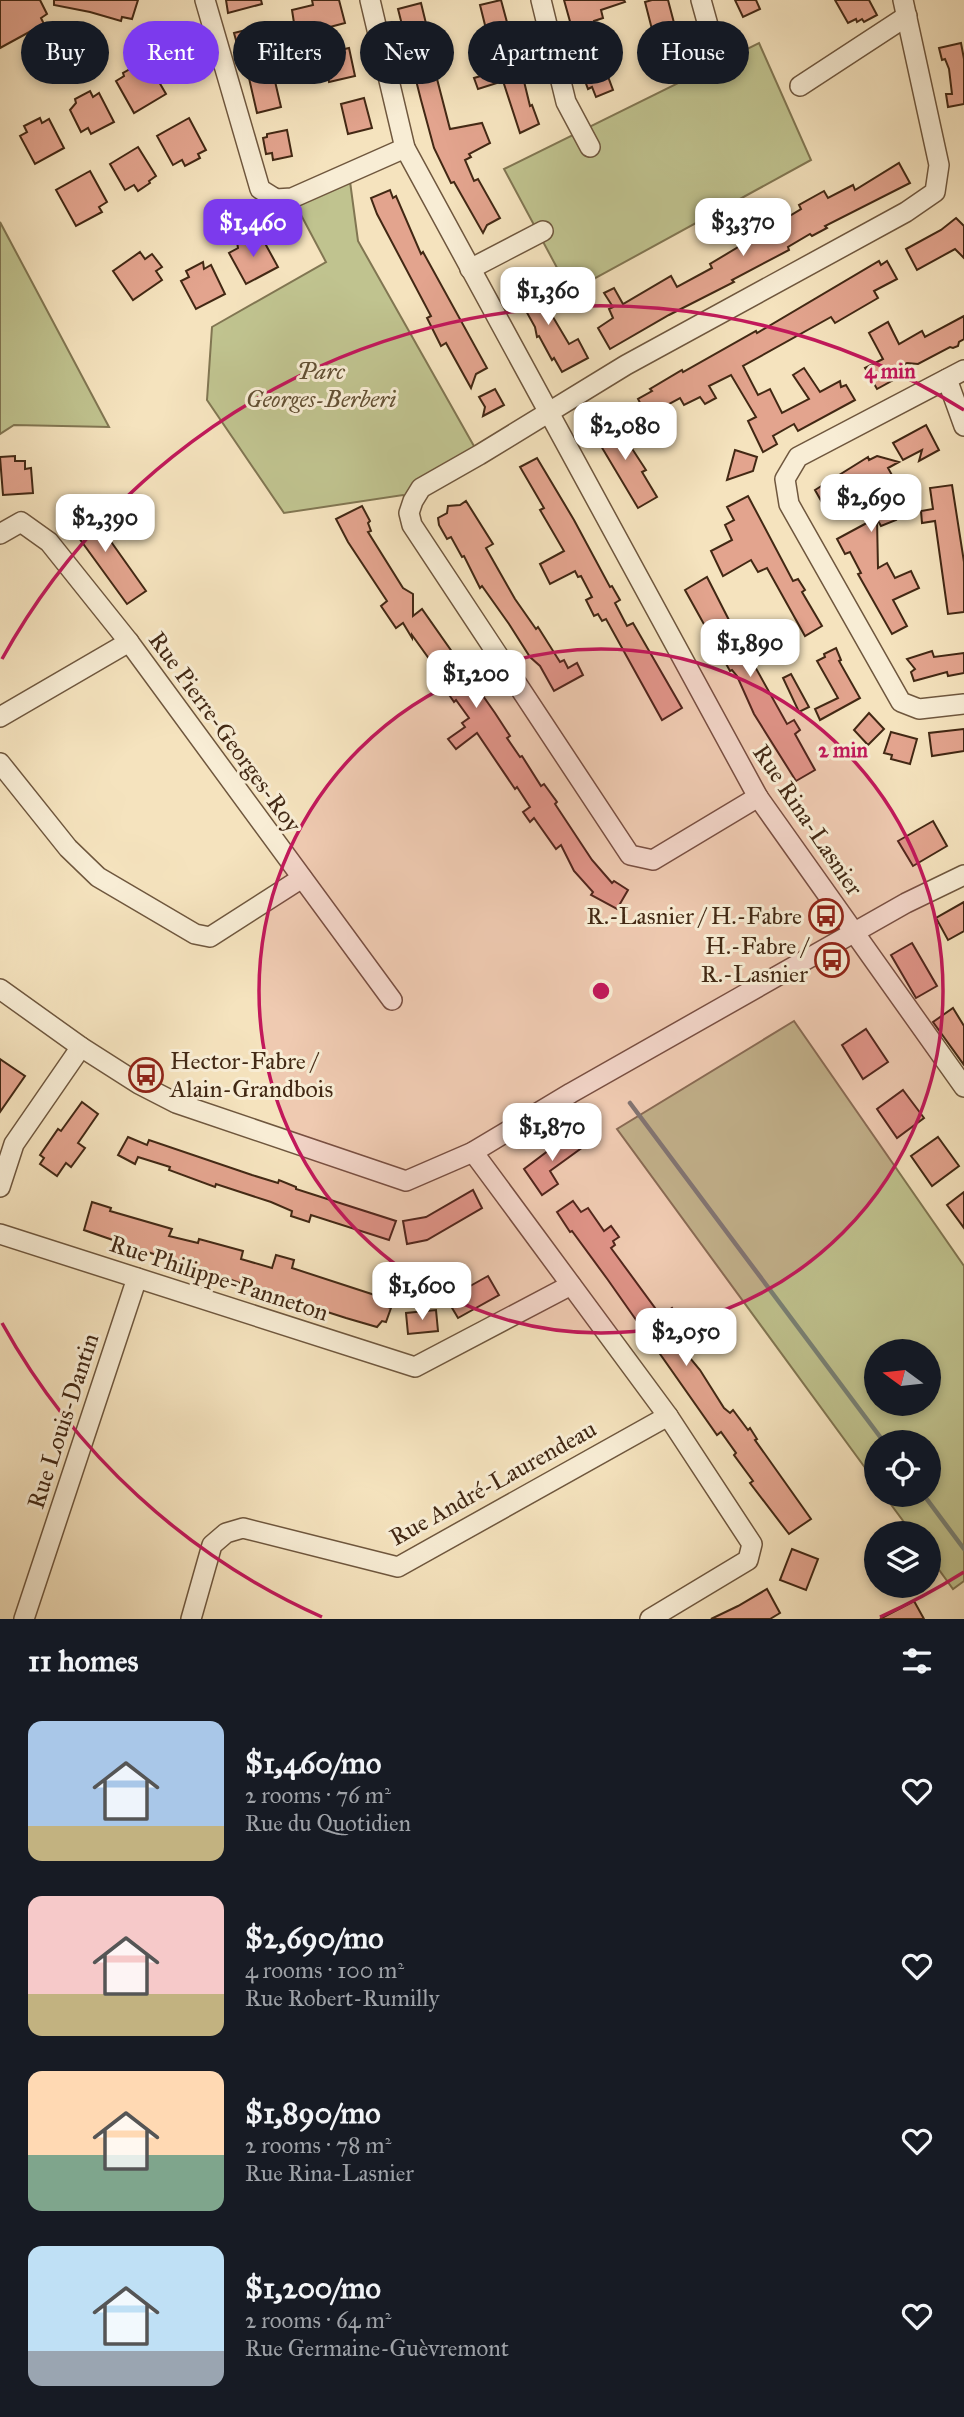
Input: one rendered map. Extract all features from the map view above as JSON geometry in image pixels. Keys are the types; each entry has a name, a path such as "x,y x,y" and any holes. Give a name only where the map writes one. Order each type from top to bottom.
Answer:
{"street":[{"path":"205,0 260,189 276,199 292,198 405,148"},
{"name":"Rue Rina-Lasnier","path":"370,0 405,148 758,797 964,1087"},
{"path":"541,0 566,102 590,147"},
{"path":"701,0 707,21"},
{"path":"758,797 653,860 630,855 412,525 409,513 421,488 626,365 906,212 935,192 939,165 905,8 800,86"},
{"path":"470,269 543,231"},
{"path":"964,426 955,374 798,457 785,479 789,504 901,702 919,709 964,704"},
{"name":"Rue Pierre-Georges-Roy","path":"0,534 21,522 49,542 129,642 392,1000"},
{"path":"0,717 129,642"},
{"path":"0,763 68,848 98,877 195,934 210,937 302,878"},
{"path":"0,989 81,1047 139,1084 176,1103 406,1181 473,1152 571,1093 906,903 964,875"},
{"path":"0,1187 14,1144 81,1047"},
{"path":"473,1152 668,1416 752,1544 748,1560 650,1619"},
{"name":"Rue Philippe-Panneton","path":"0,1234 415,1367 571,1285"},
{"name":"Rue Louis-Dantin","path":"24,1619 137,1278"},
{"name":"Rue André-Laurendeau","path":"191,1619 212,1545 226,1533 243,1528 398,1567 668,1416"}],"green space":[{"path":"759,43 811,160 570,292 504,169 676,84 749,84 749,48"},
{"name":"Parc Georges-Berberi","path":"349,174 358,241 479,455 413,501 403,495 284,513 207,400 212,327 326,262 292,198"},
{"path":"0,222 109,427 14,425 0,434"},
{"path":"794,1021 964,1266 964,1581 953,1589 941,1572 941,1521 903,1521 893,1507 941,1507 941,1430 864,1430 864,1466 617,1129"}],"building":[{"path":"0,0 40,0 47,14 41,18 42,21 21,21 21,37 0,48"},
{"path":"54,0 138,0 132,19 122,17 121,21 54,5"},
{"path":"226,0 261,0 262,4 228,13"},
{"path":"312,0 339,0 344,21 294,21 292,10 313,5"},
{"path":"501,0 507,21 484,21 480,5"},
{"path":"564,0 625,2 601,10 603,18 594,21 570,21"},
{"path":"668,0 674,21 650,21 645,2"},
{"path":"735,0 756,0 760,9 743,17"},
{"path":"835,0 869,0 877,15 864,22 862,19 857,22 856,19 848,23"},
{"path":"421,3 425,21 401,21 398,9"},
{"path":"961,43 964,59 964,104 948,107 946,94 952,94 949,69 945,59 942,60 939,48"},
{"path":"349,48 355,76 346,78 346,49"},
{"path":"123,77 123,84 160,84 166,94 134,113 116,81"},
{"path":"250,84 276,84 281,107 257,113"},
{"path":"417,84 438,84 450,129 482,123 490,143 469,154 471,157 465,160 474,181 478,179 500,218 487,225 483,233 454,182 451,183 434,148"},
{"path":"476,84 494,84 478,89"},
{"path":"504,84 525,84 530,106 532,105 539,124 520,133"},
{"path":"586,84 611,84 613,90 596,97 592,87 588,89"},
{"path":"90,91 93,97 99,93 114,122 91,134 88,128 81,132 70,110 76,103 75,99"},
{"path":"364,98 372,128 348,134 341,104"},
{"path":"40,118 42,123 49,119 64,148 35,164 20,136 27,132 24,126"},
{"path":"189,118 206,150 198,154 200,158 185,166 182,160 173,165 157,136"},
{"path":"287,130 292,156 273,160 272,153 266,154 263,138 267,137 267,134"},
{"path":"138,147 156,176 138,191 134,185 125,190 110,164"},
{"path":"899,163 910,183 825,226 827,228 812,236 810,234 788,247 789,250 732,280 734,282 610,349 598,328 613,318 609,309 613,307 604,293 614,288 623,304 671,276 677,287 712,268 710,264 801,209 799,205 824,191 828,198 853,185 855,190"},
{"path":"90,171 107,202 99,207 102,212 76,226 56,190"},
{"path":"390,190 393,198 396,196 421,254 423,252 487,368 476,374 471,388 446,343 441,346 427,318 431,316 377,214 371,198"},
{"path":"956,218 964,226 964,258 955,249 917,270 906,249 941,230"},
{"path":"249,236 253,240 261,236 278,267 246,284 229,253 238,248 237,242"},
{"path":"140,252 145,259 152,254 162,267 156,271 162,280 133,300 113,271"},
{"path":"879,261 881,265 887,261 897,279 874,291 878,298 835,323 831,317 743,366 758,395 770,389 782,413 809,399 793,375 804,368 820,392 840,381 841,387 846,385 855,400 798,431 794,424 773,436 777,444 763,452 748,421 756,417 731,375 709,386 716,398 705,404 700,397 684,405 680,398 647,416 638,399 652,391 650,389 756,331 757,333"},
{"path":"203,262 204,269 211,265 225,294 196,309 181,281 189,277 186,271"},
{"path":"528,275 569,344 578,339 588,358 562,372 539,336 537,337 535,327 511,284"},
{"path":"964,316 964,339 958,346 950,347 918,364 907,363 891,372 895,379 877,389 865,368 883,359 869,333 888,322 899,344 922,331 925,337"},
{"path":"495,389 504,405 483,416 485,407 479,397"},
{"path":"612,418 646,470 642,472 657,497 638,508 595,436 597,435 593,429"},
{"path":"926,425 939,450 919,461 922,450 903,460 893,443"},
{"path":"735,450 757,457 753,471 727,480"},
{"path":"15,456 15,461 25,461 25,469 31,468 33,493 3,495 0,457"},
{"path":"877,456 899,462 888,468 898,486 885,493 896,520 881,526 877,519 878,568 887,563 895,578 911,571 919,588 893,600 907,626 892,634 858,574 861,573 850,552 845,554 837,539 876,518 859,489 835,502 838,508 828,513 815,490 868,457 869,460"},
{"path":"537,458 620,600 615,603 627,626 633,623 682,708 662,720 606,619 602,621 598,614 594,616 586,600 592,597 581,576 578,577 575,571 550,584 540,564 564,551 540,510 544,508 520,467"},
{"path":"952,485 964,562 964,612 948,614 935,521 922,523 921,511 933,509 930,488"},
{"path":"748,496 793,581 798,579 805,590 802,592 822,626 805,636 767,568 758,572 751,560 723,576 711,551 732,540 725,525 734,520 727,507"},
{"path":"466,501 493,544 486,548 515,599 536,629 538,627 560,662 564,660 568,668 577,663 583,675 554,691 540,666 530,657 482,586 480,588 451,537 447,539 438,518 447,513 448,506 460,505"},
{"path":"80,504 100,531 102,529 146,591 127,604 63,516"},
{"path":"362,506 370,521 368,523 371,531 368,532 403,588 413,594 413,616 422,609 495,713 520,757 522,756 541,786 544,784 557,802 555,804 592,860 612,883 614,881 628,890 617,909 591,895 593,892 574,871 561,845 556,849 534,818 530,822 523,812 530,807 477,733 456,749 448,739 465,727 462,723 469,718 456,700 454,702 443,686 447,684 403,623 396,628 381,606 387,601 336,519"},
{"path":"707,577 731,624 741,626 739,638 787,724 794,720 800,730 795,734 815,770 796,781 754,714 737,676 730,671 685,590"},
{"path":"836,648 841,660 839,661 860,698 820,720 815,709 838,698 817,661"},
{"path":"932,651 934,657 964,653 964,673 948,676 947,672 914,681 911,672 915,669 907,659"},
{"path":"791,674 809,707 799,712 783,678"},
{"path":"869,713 884,729 868,745 854,730"},
{"path":"964,729 964,751 932,756 929,733"},
{"path":"891,732 917,739 910,764 891,759 892,755 884,753"},
{"path":"933,821 947,846 913,866 898,841"},
{"path":"964,902 964,931 948,940 936,918"},
{"path":"912,943 937,986 916,998 891,955"},
{"path":"953,1008 964,1026 964,1065 933,1022"},
{"path":"866,1029 888,1062 863,1079 842,1045"},
{"path":"0,1059 25,1076 0,1112"},
{"path":"903,1090 924,1118 897,1138 877,1109"},
{"path":"82,1102 98,1114 78,1143 85,1148 71,1167 66,1163 57,1176 40,1164 44,1158 40,1155"},
{"path":"573,1132 583,1147 550,1171 558,1184 542,1195 524,1169"},
{"path":"128,1137 147,1145 149,1140 278,1183 279,1180 296,1189 396,1221 389,1240 311,1215 309,1222 291,1216 292,1211 271,1202 216,1184 215,1187 169,1170 170,1167 138,1157 135,1164 118,1155"},
{"path":"938,1137 959,1166 932,1186 911,1156"},
{"path":"473,1190 482,1208 427,1240 407,1244 403,1221 426,1217"},
{"path":"964,1192 964,1228 947,1205"},
{"path":"573,1201 581,1212 588,1208 604,1231 611,1226 619,1237 613,1241 615,1245 611,1248 661,1316 672,1308 679,1318 672,1323 682,1337 676,1341 700,1370 724,1408 730,1413 733,1410 748,1430 750,1428 757,1439 755,1440 811,1519 789,1534 750,1483 753,1481 734,1455 736,1453 721,1432 717,1435 557,1212"},
{"path":"92,1202 111,1208 110,1211 172,1229 169,1236 198,1243 199,1239 243,1251 241,1259 272,1268 276,1255 294,1260 292,1268 390,1300 388,1307 391,1308 386,1322 382,1321 377,1327 346,1318 265,1292 190,1265 191,1263 162,1257 84,1230"},
{"path":"488,1276 499,1295 458,1318 445,1296 461,1287 463,1290"},
{"path":"436,1310 438,1331 408,1334 406,1313"},
{"path":"792,1549 818,1559 806,1590 780,1580"},
{"path":"767,1589 780,1613 770,1619 711,1619 738,1606"},
{"path":"914,1601 924,1619 880,1619"}],"waterway":[{"path":"630,1103 875,1430"},
{"path":"933,1507 964,1549"}],"place":[{"name":"R.-Lasnier / H.-Fabre","path":"826,916"},
{"name":"H.-Fabre / R.-Lasnier","path":"832,960"},
{"name":"Hector-Fabre / Alain-Grandbois","path":"146,1075"}]}
